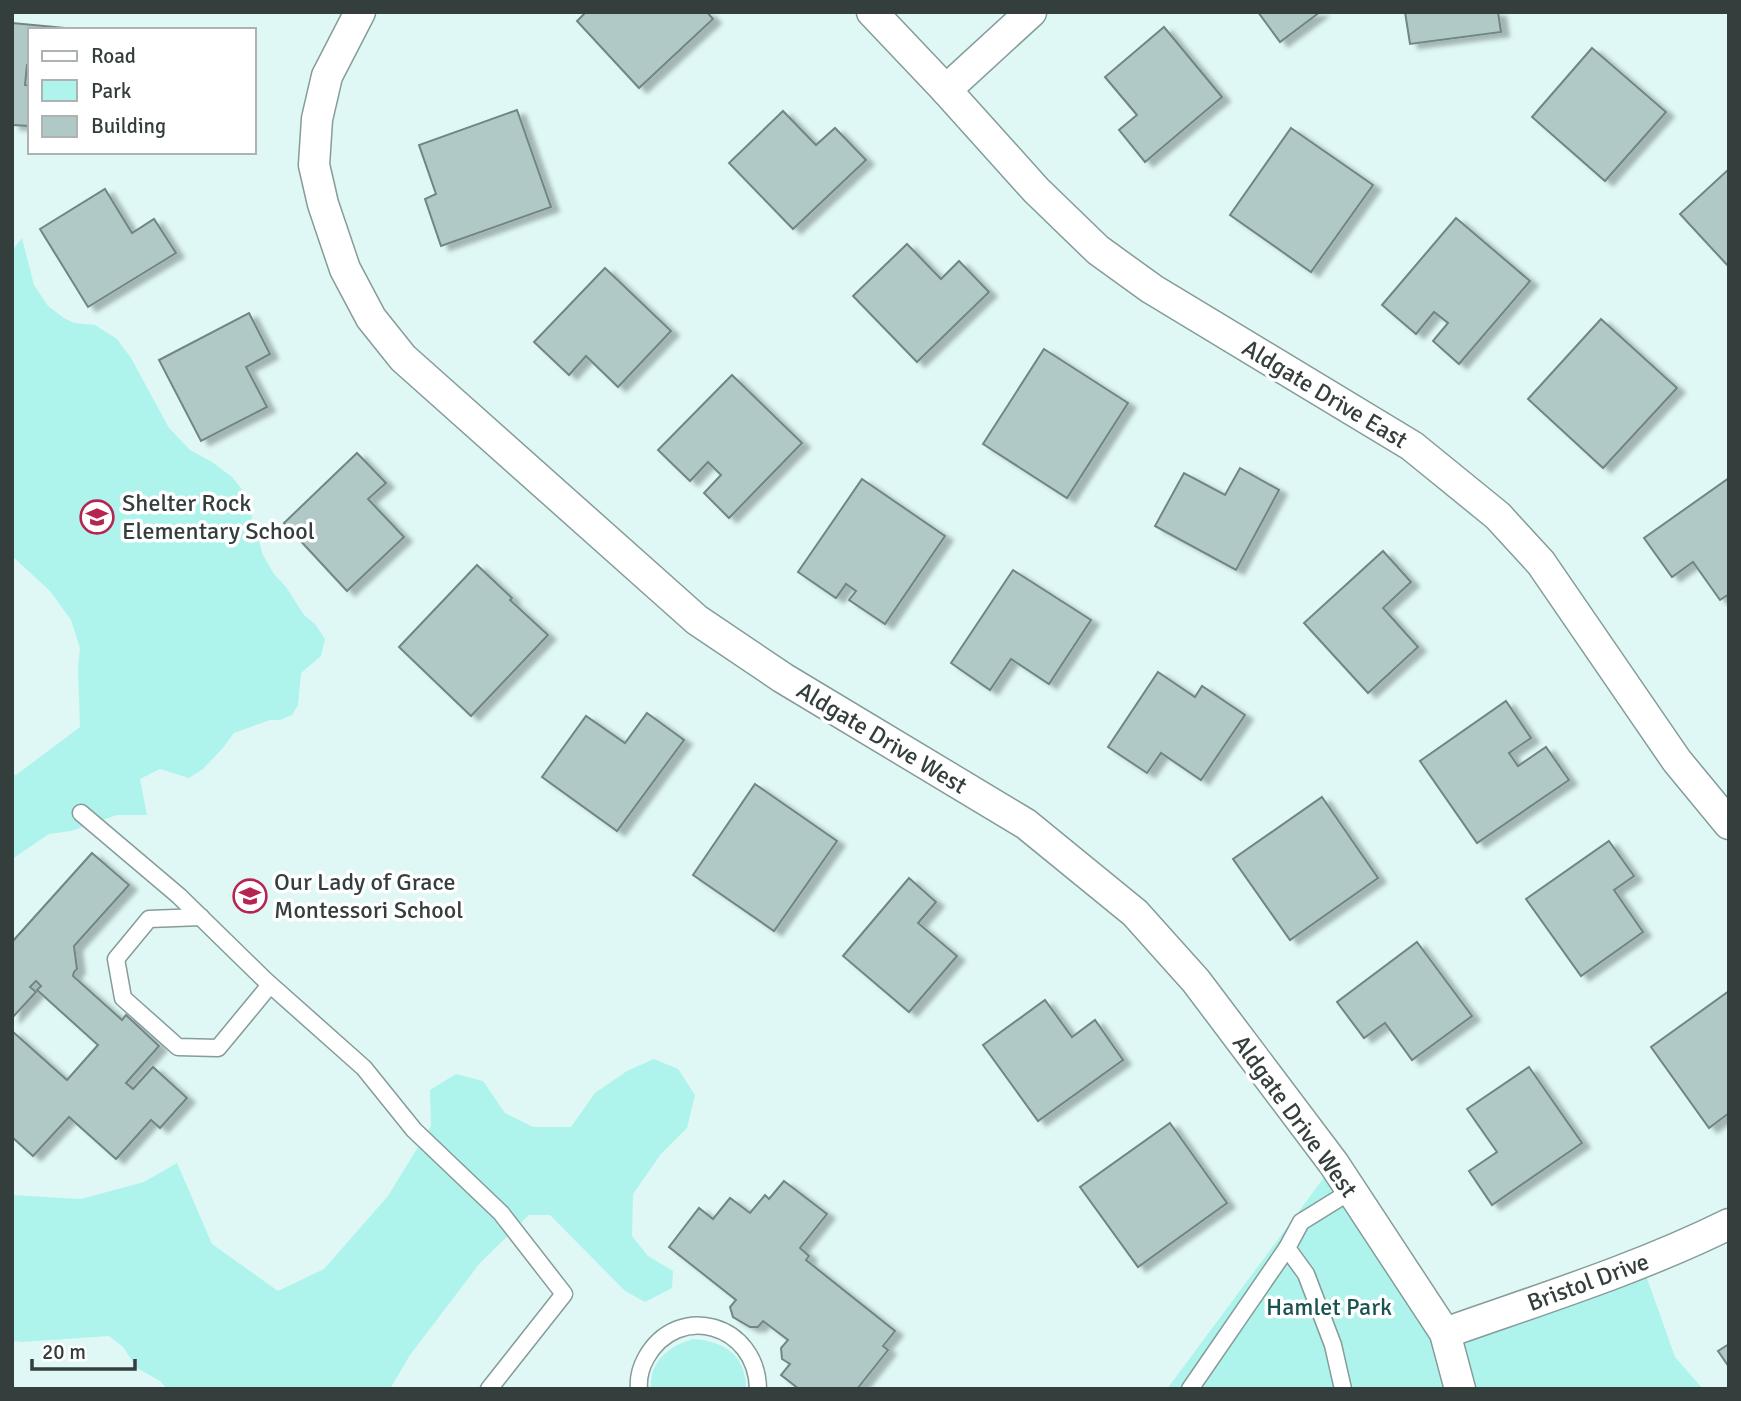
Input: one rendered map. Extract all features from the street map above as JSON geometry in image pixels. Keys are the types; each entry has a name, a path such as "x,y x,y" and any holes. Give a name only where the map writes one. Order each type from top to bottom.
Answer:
{"street":[{"name":"Aldgate Drive West","path":"360,12 327,76 317,119 314,165 323,204 345,269 371,318 403,358 697,620 783,678 1026,824 1135,913 1196,981 1334,1164 1445,1333 1460,1389"},
{"name":"Aldgate Drive East","path":"872,12 1036,190 1098,250 1152,289 1412,446 1498,516 1541,563 1677,761 1729,824"},
{"path":"946,90 1031,12"},
{"name":"Bristol Drive","path":"1445,1333 1642,1264 1729,1224"}],"lane":[{"path":"81,813 179,896 270,985 364,1068 414,1130 501,1213 564,1294 489,1389"},
{"path":"201,917 149,919 116,959 123,998 178,1046 218,1048 270,985"},
{"path":"1190,1389 1287,1248 1301,1222 1351,1191"},
{"path":"1287,1248 1306,1274 1333,1345 1343,1389"},
{"path":"639,1389 642,1364 652,1348 666,1335 684,1327 703,1326 722,1330 738,1340 750,1355 758,1374 758,1389"}],"green space":[{"path":"22,238 34,285 48,306 74,323 95,325 117,339 131,358 169,428 190,450 232,477 245,493 263,555 304,615 315,624 325,639 321,656 301,673 298,705 292,715 234,733 203,769 189,778 160,769 140,779 147,815 117,815 71,831 49,834 12,859 12,774 16,775 80,727 80,648 71,620 50,591 12,556 12,251"},
{"path":"654,1059 678,1069 695,1095 687,1128 661,1154 633,1194 632,1236 648,1256 673,1271 672,1288 645,1302 625,1291 550,1215 529,1215 480,1263 410,1355 390,1389 167,1389 160,1381 137,1368 123,1347 109,1336 12,1341 12,1195 81,1199 144,1182 177,1163 212,1244 278,1291 324,1269 388,1196 431,1126 430,1090 456,1074 483,1081 505,1113 533,1127 571,1127 595,1093 627,1071"},
{"name":"Hamlet Park","path":"1334,1164 1445,1333 1642,1264 1675,1357 1703,1389 1167,1389"},
{"path":"693,1339 714,1343 731,1352 742,1367 746,1389 651,1389 653,1370 662,1356"}],"building":[{"path":"586,12 707,12 713,19 639,88 577,21"},
{"path":"1258,12 1320,12 1280,42"},
{"path":"1405,12 1498,12 1501,32 1410,44"},
{"path":"12,23 66,28 28,28 25,85 28,86 28,126 12,125"},
{"path":"1164,27 1222,97 1145,162 1119,130 1137,115 1105,77"},
{"path":"1592,48 1666,112 1605,181 1532,117"},
{"path":"517,110 551,207 441,246 425,199 436,194 419,145"},
{"path":"783,111 816,145 835,128 866,160 793,229 729,163"},
{"path":"1291,128 1373,185 1311,272 1230,215"},
{"path":"1729,169 1729,267 1680,214"},
{"path":"105,189 132,233 154,219 176,253 88,307 40,229"},
{"path":"1456,218 1530,281 1459,364 1433,341 1448,323 1434,312 1416,334 1382,305"},
{"path":"907,244 941,279 959,261 989,292 917,362 853,296"},
{"path":"605,268 671,331 618,387 586,356 569,375 534,342"},
{"path":"249,313 270,354 246,367 267,407 201,441 159,360"},
{"path":"1601,319 1677,388 1603,468 1528,399"},
{"path":"1044,349 1128,403 1067,498 983,444"},
{"path":"732,375 802,443 729,518 704,493 721,475 708,462 690,481 658,450"},
{"path":"357,453 386,483 368,499 404,537 347,591 284,523"},
{"path":"1240,468 1279,490 1236,570 1155,526 1184,473 1225,495"},
{"path":"1729,478 1729,594 1720,600 1693,562 1672,577 1644,538"},
{"path":"862,479 945,536 885,624 849,600 856,591 846,584 836,598 798,572"},
{"path":"1383,551 1411,582 1383,608 1418,647 1368,693 1304,623"},
{"path":"477,565 548,635 471,716 399,647"},
{"path":"1013,570 1091,620 1049,684 1011,659 990,690 951,663"},
{"path":"1158,672 1195,697 1202,686 1245,715 1201,780 1161,753 1147,773 1108,747"},
{"path":"1506,701 1531,738 1509,753 1518,766 1546,747 1569,780 1477,843 1420,761"},
{"path":"647,713 684,740 617,831 542,777 586,716 625,743"},
{"path":"755,784 837,841 774,931 693,875"},
{"path":"1322,797 1378,878 1290,940 1233,859"},
{"path":"1609,841 1634,876 1614,890 1643,932 1581,976 1526,899"},
{"path":"92,853 129,885 74,946 77,969 73,976 122,1020 126,1015 159,1046 126,1083 133,1089 153,1067 187,1098 160,1128 151,1120 116,1159 69,1117 33,1156 12,1137 12,1031 67,1080 98,1045 37,990 41,986 36,981 30,987 36,992 12,1018 12,942"},
{"path":"909,878 936,902 918,923 957,956 909,1012 843,956"},
{"path":"1417,942 1472,1016 1412,1060 1385,1023 1364,1038 1337,1002"},
{"path":"1729,991 1729,1113 1709,1128 1651,1047"},
{"path":"1045,1000 1072,1037 1095,1020 1123,1060 1038,1121 983,1045"},
{"path":"1529,1067 1582,1143 1492,1205 1469,1171 1497,1152 1467,1109"},
{"path":"1170,1123 1227,1203 1138,1267 1080,1187"},
{"path":"784,1181 827,1214 800,1248 809,1256 806,1260 895,1331 883,1346 888,1350 857,1389 799,1389 781,1375 790,1364 782,1359 781,1348 788,1340 763,1321 758,1327 750,1327 733,1317 730,1307 736,1300 669,1247 699,1208 713,1219 730,1198 750,1213 765,1195 769,1199"},
{"path":"1729,1344 1729,1367 1718,1351"}],"place":[{"name":"Shelter Rock Elementary School","path":"97,517"},
{"name":"Our Lady of Grace Montessori School","path":"250,896"}]}
